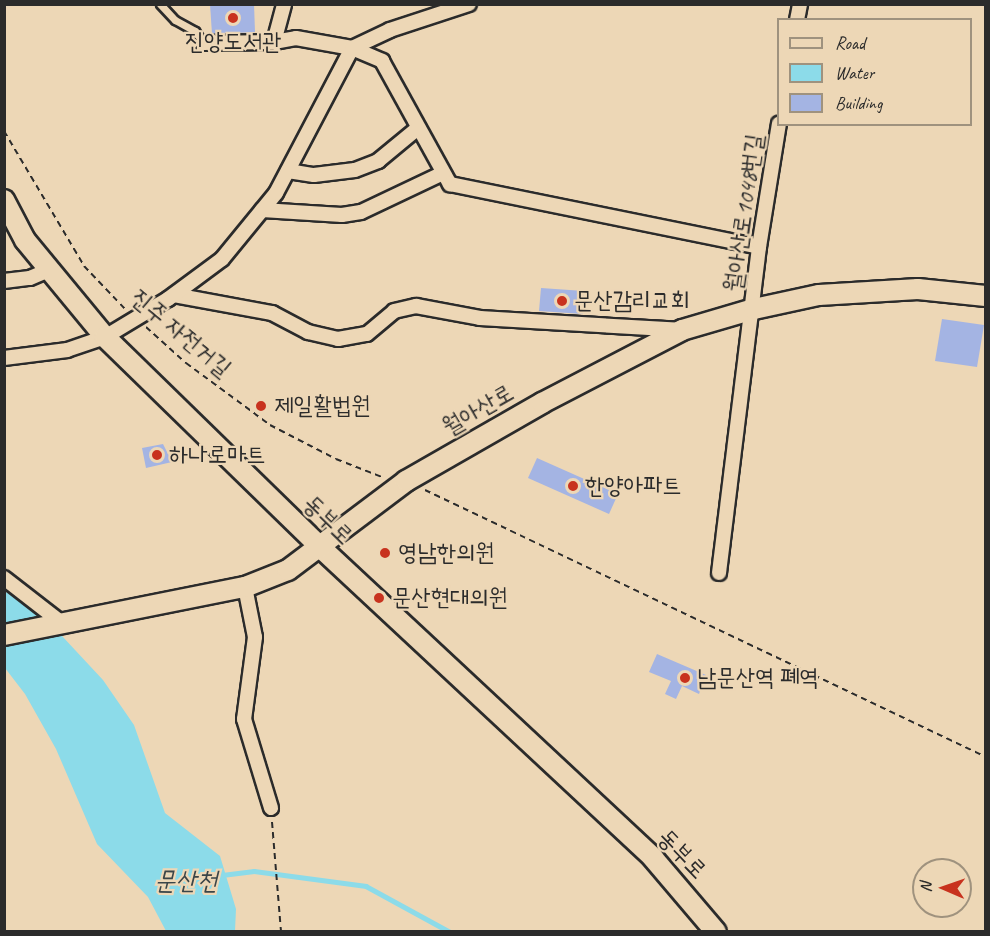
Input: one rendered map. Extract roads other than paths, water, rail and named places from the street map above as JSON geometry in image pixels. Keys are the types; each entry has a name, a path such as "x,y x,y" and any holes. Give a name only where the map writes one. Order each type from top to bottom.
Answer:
{"main road":[{"name":"동부로","path":"4,200 25,240 105,337 320,547 653,858 716,932"},
{"name":"월아산로","path":"4,635 245,587 288,570 406,481 542,403 682,330 754,309 861,291 918,289 986,296"}],"street":[{"path":"274,42 284,4"},
{"path":"4,358 67,350 105,337 174,295 222,259 262,210 288,171 352,48 390,30 469,4"},
{"path":"203,43 274,42 296,38 352,48 382,61 450,184 759,247"},
{"name":"월아산로1048번길","path":"754,309 759,247 779,126"},
{"path":"288,171 314,175 355,170 378,161 418,128"},
{"path":"262,210 342,215 361,212 443,173"},
{"path":"4,281 30,278 49,270"},
{"path":"174,295 272,313 308,332 338,339 368,334 394,311 416,306 480,318 682,330"},
{"path":"719,573 754,309"},
{"path":"4,578 63,624"},
{"path":"245,587 255,637 244,719 271,808"}],"lane":[{"path":"160,4 175,20 195,31 203,43"}],"water":[{"name":"문산천","path":"4,591 35,607 103,680 134,725 165,813 220,856 236,909 235,931 166,931 148,897 97,844 56,749 25,694 5,668"}],"waterway":[{"name":"문산천","path":"222,875 254,871 366,886 450,932"}],"place":[{"name":"진양도서관","path":"233,18"},
{"name":"문산감리교회","path":"562,301"},
{"name":"제일활법원","path":"261,406"},
{"name":"하나로마트","path":"157,455"},
{"name":"한양아파트","path":"573,486"},
{"name":"영남한의원","path":"385,553"},
{"name":"문산현대의원","path":"379,598"},
{"name":"남문산역 폐역","path":"685,678"}]}
